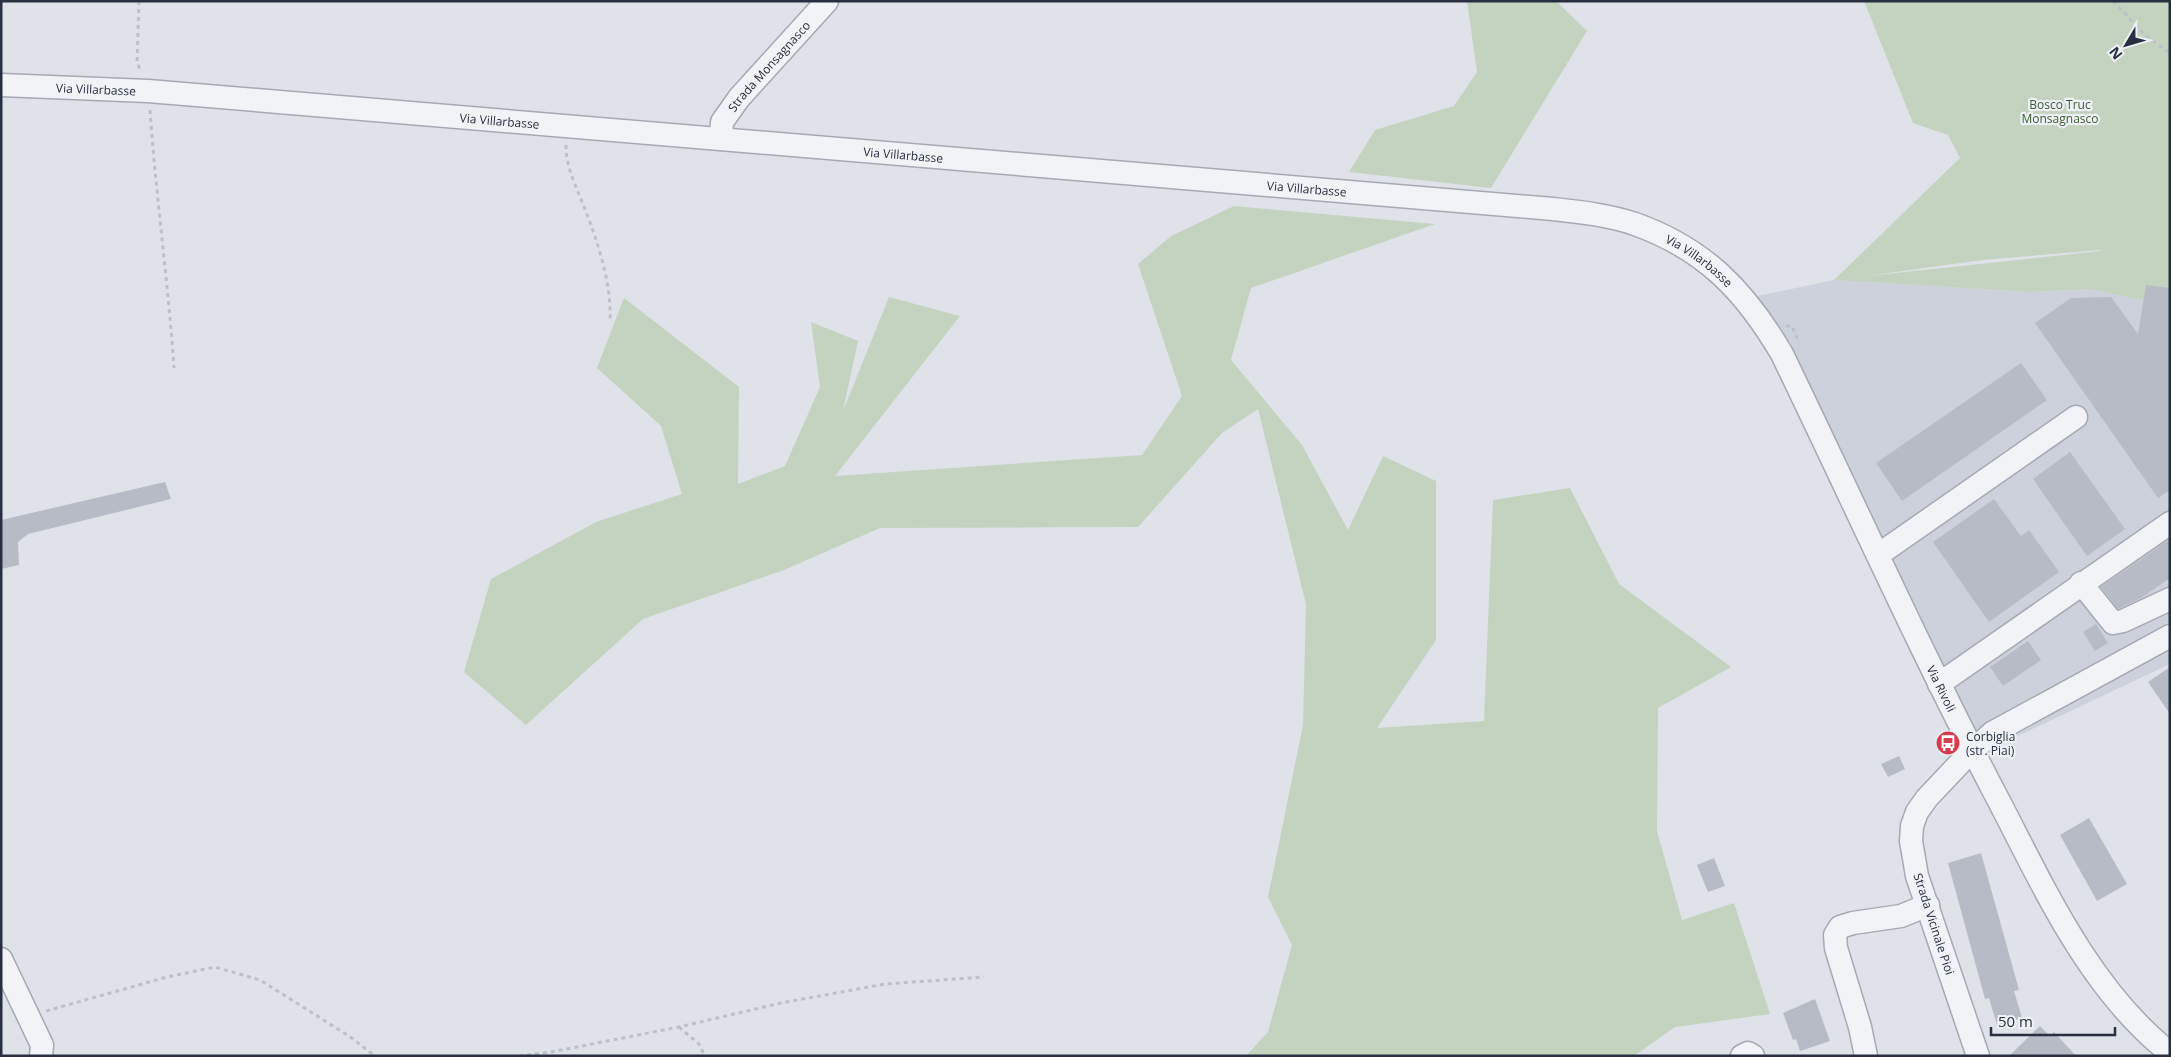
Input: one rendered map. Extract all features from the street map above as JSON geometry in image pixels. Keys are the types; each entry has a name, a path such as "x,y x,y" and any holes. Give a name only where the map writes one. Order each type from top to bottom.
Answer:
{"street":[{"name":"Strada Monsagnasco","path":"721,138 722,122 739,98 828,1"},
{"name":"Via Villarbasse","path":"1,85 148,91 566,124 1553,209 1596,215 1642,227 1669,238 1703,259 1728,280 1746,299 1766,326"},
{"name":"Via Rivoli","path":"1766,326 1782,354 1939,684 2041,882 2086,958 2122,1006 2170,1053"},
{"path":"1878,555 2076,417"},
{"path":"1939,684 2170,522"},
{"path":"2082,583 2113,623 2124,621 2170,599"},
{"name":"Strada Vicinale Pioi","path":"1978,1056 1917,876 1911,841 1912,826 1917,812 1927,798 1982,741 1992,734 2170,636"},
{"path":"1866,1056 1860,1027 1836,948 1835,935 1840,927 1853,923 1901,916 1928,905"},
{"path":"2,963 42,1045 41,1056"},
{"path":"1742,1056 1748,1053 1753,1056"}],"path":[{"path":"139,1 137,62 148,91 155,182 169,301 174,368"},
{"path":"2113,1 2146,36 2170,54"},
{"path":"566,124 566,150 570,174 580,197 607,281 611,300 610,320"},
{"path":"29,1016 167,977 215,967 260,980 349,1036 375,1056"},
{"path":"519,1056 551,1052 679,1027 781,1003 885,984 984,977"},
{"path":"679,1027 699,1044 705,1056"}],"shaded area":[{"path":"1834,280 2031,292 2090,289 2135,299 2170,302 2170,664 1965,761 1757,296"}],"green space":[{"path":"1467,1 1556,1 1587,31 1491,188 1349,172 1375,130 1454,106 1477,72"},
{"name":"Bosco Truc Monsagnasco","path":"1864,1 2170,1 2170,302 2135,299 2090,289 2031,292 1834,280 1960,158 1948,135 1913,123","holes":["2101,251 1867,276 1982,260"]},
{"path":"1234,206 1435,224 1251,288 1231,360 1302,445 1348,530 1383,456 1436,481 1436,640 1377,728 1484,721 1493,500 1570,488 1619,584 1731,667 1658,708 1657,831 1682,920 1734,903 1770,1014 1675,1027 1634,1056 1246,1056 1268,1032 1292,945 1268,897 1303,725 1306,604 1258,409 1222,433 1138,527 880,528 784,570 643,619 526,725 464,672 491,579 596,522 682,494 661,426 597,368 624,298 739,387 738,484 785,466 820,387 811,322 858,341 843,411 889,297 960,316 835,476 1142,455 1182,396 1138,264 1171,236"}],"building":[{"path":"2146,285 2170,288 2170,490 2158,498 2035,323 2071,298 2111,297 2138,334"},
{"path":"2021,363 2047,400 1902,501 1876,463"},
{"path":"2070,452 2125,529 2087,556 2033,479"},
{"path":"165,482 171,499 28,534 18,542 19,565 1,569 1,520"},
{"path":"1994,499 2021,536 2029,530 2059,572 1989,622 1933,542"},
{"path":"2170,539 2170,578 2141,598 2118,609 2101,587"},
{"path":"2096,624 2108,643 2095,651 2083,632"},
{"path":"2028,641 2041,660 2003,686 1990,667"},
{"path":"2170,667 2170,714 2148,682"},
{"path":"1899,756 1905,769 1888,777 1881,764"},
{"path":"2089,818 2127,884 2097,901 2060,835"},
{"path":"1981,853 2019,990 2014,991 2022,1018 1997,1025 1989,998 1985,999 1948,863"},
{"path":"1714,858 1725,886 1708,892 1697,865"},
{"path":"1815,999 1830,1041 1800,1051 1796,1039 1793,1040 1783,1013"},
{"path":"2040,1026 2050,1036 2054,1032 2076,1056 2009,1056"}],"place":[{"name":"Corbiglia (str. Piai)","path":"1948,743"}]}
